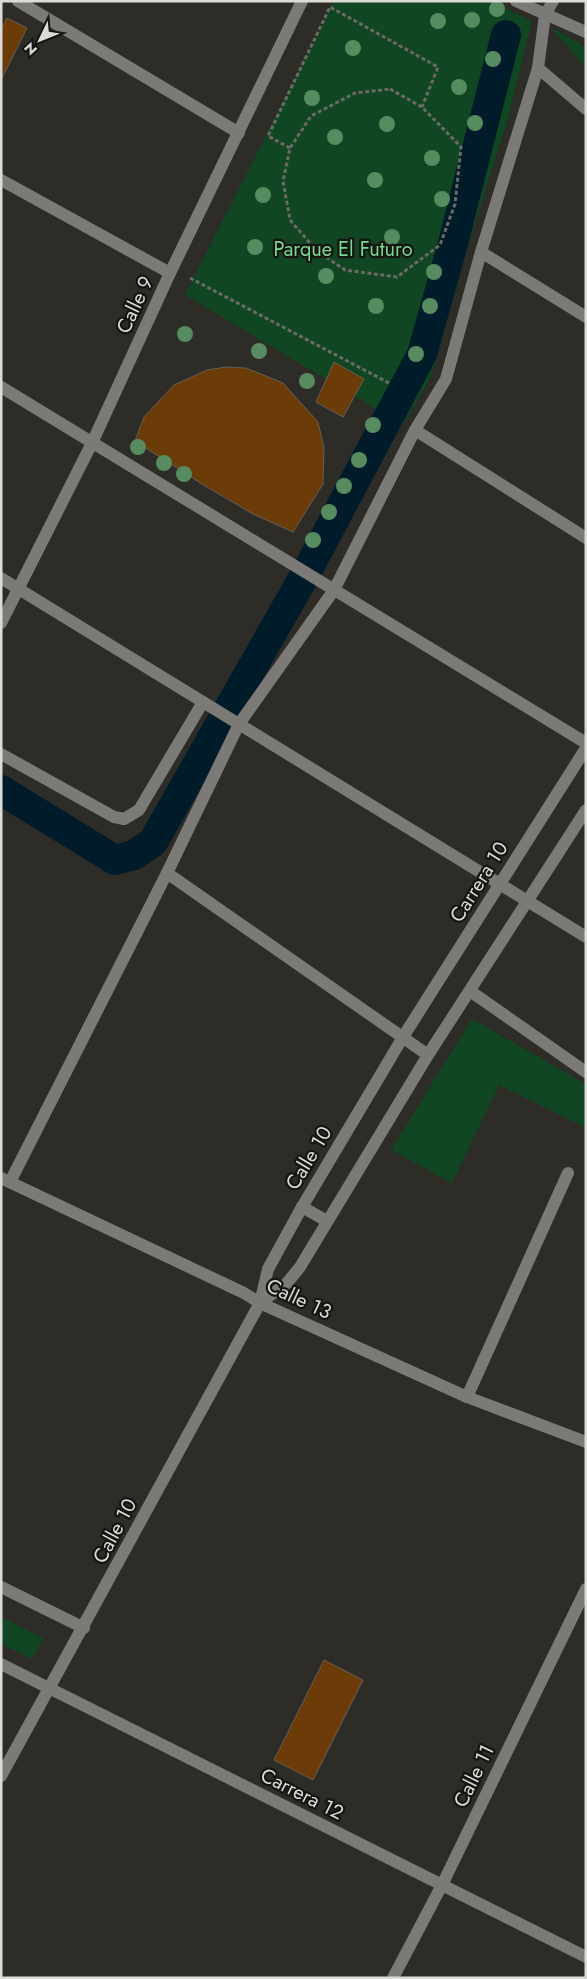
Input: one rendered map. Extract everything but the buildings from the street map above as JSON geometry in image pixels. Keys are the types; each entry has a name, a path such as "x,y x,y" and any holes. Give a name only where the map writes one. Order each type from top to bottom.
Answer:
{"street":[{"path":"18,1 238,132"},
{"name":"Calle 9","path":"1,623 92,443 170,273 302,1"},
{"path":"516,1 586,32"},
{"path":"6,1180 167,873 239,724 334,590 415,430 446,379 481,252 538,68 545,15 553,1"},
{"path":"538,68 586,109"},
{"path":"1,180 170,273"},
{"path":"481,252 586,317"},
{"path":"1,387 586,744"},
{"path":"415,430 586,538"},
{"path":"1,578 586,936"},
{"path":"1,754 114,817 124,819 139,810 203,702"},
{"name":"Carrera 10","path":"403,1037 586,748"},
{"path":"167,873 428,1055 586,810"},
{"path":"470,991 586,1072"},
{"name":"Calle 10","path":"1,1776 84,1628 260,1303 268,1269 302,1207 403,1037"},
{"name":"Calle 10","path":"260,1303 287,1283 300,1267 428,1055"},
{"path":"467,1397 568,1173"},
{"name":"Calle 13","path":"6,1180 244,1293 260,1303 467,1397 586,1442"},
{"path":"302,1207 327,1221"},
{"path":"1,1587 84,1628"},
{"name":"Calle 11","path":"393,1978 442,1885 586,1589"},
{"name":"Carrera 12","path":"1,1664 51,1687 586,1957"}],"path":[{"path":"290,148 268,136 330,8 438,67 422,107"},
{"path":"390,89 422,107 461,147 455,204 440,245 397,277 345,270 316,250 290,220 284,182 290,148 311,116 355,93 390,89"},
{"path":"185,275 389,383"}],"green space":[{"name":"Parque El Futuro","path":"334,1 489,1 532,21 508,119 466,252 431,377 403,425 185,295"},
{"path":"550,27 586,47 586,67"},
{"path":"472,1019 586,1084 586,1128 499,1085 452,1183 391,1150"},
{"path":"1,1617 43,1638 32,1659 1,1644"}],"waterway":[{"path":"1,790 115,860 134,855 153,842 306,573 422,354 452,247 506,35"}]}
